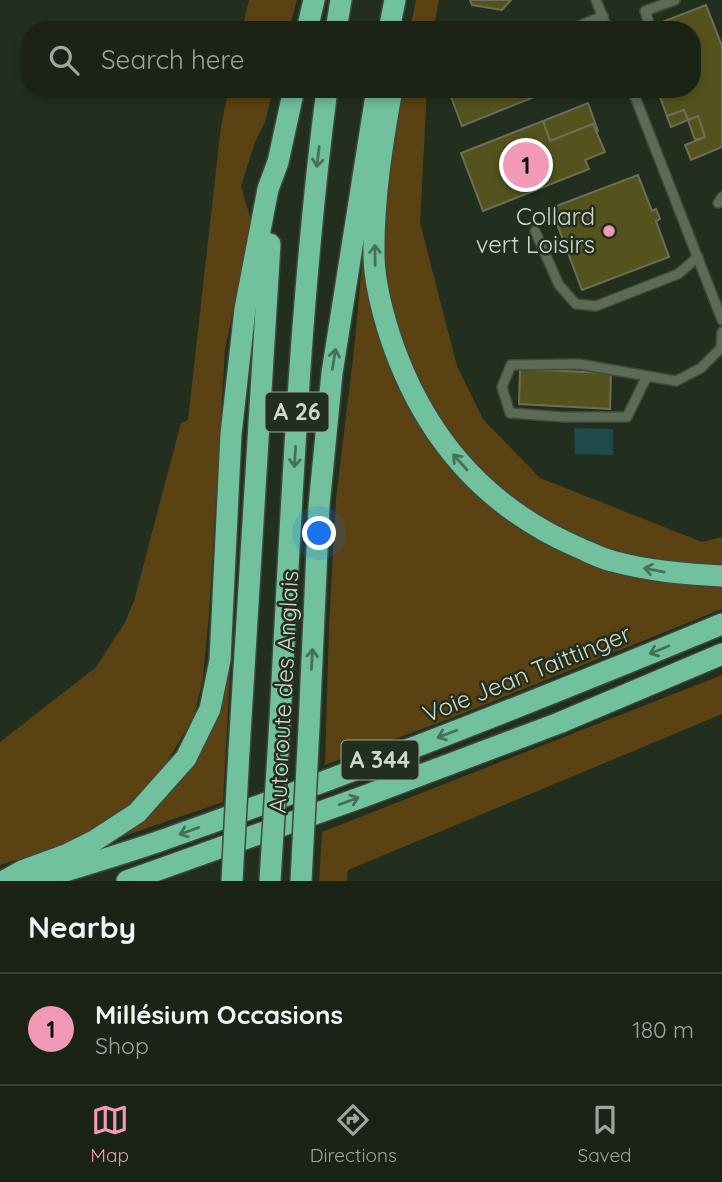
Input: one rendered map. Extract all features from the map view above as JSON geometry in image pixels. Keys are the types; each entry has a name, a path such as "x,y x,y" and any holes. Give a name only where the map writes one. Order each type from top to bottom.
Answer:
{"highway":[{"path":"309,21 314,0"},
{"path":"338,21 341,0"},
{"path":"390,21 394,0"},
{"path":"404,21 408,0"},
{"path":"4,881 94,841 137,813 186,758 209,709 220,660 231,434 245,309 268,189 278,162 292,98"},
{"name":"Autoroute des Anglais","path":"270,881 298,387 317,165 326,98"},
{"name":"Autoroute des Anglais","path":"301,881 319,506 332,373 376,98"},
{"path":"391,98 376,194 374,260 379,297 400,364 422,411 455,459 499,501 550,535 610,561 671,573 722,576"},
{"path":"232,881 268,259 278,162"},
{"name":"Voie Jean Taittinger","path":"33,881 172,837 365,766 555,693 722,624"},
{"name":"A 344","path":"127,881 163,873 559,723 722,654"}],"lane":[{"path":"596,0 605,21"},
{"path":"648,21 645,11 675,0"},
{"path":"591,21 603,16"},
{"path":"636,98 722,320"},
{"path":"535,231 559,285 576,304 596,306 678,274 698,257"},
{"path":"647,376 627,417 564,417 510,413 502,387 511,365 579,364 676,381 701,368 720,348 722,332"}],"shaded area":[{"path":"249,0 297,0 291,21 244,21"},
{"path":"416,0 439,0 435,21 412,21"},
{"path":"227,98 271,98 265,122 255,142 241,186 252,224 225,349 209,615 203,678 194,717 158,777 118,818 84,837 0,865 0,742 95,668 124,624 134,601 181,423 188,420 221,126"},
{"path":"399,98 427,98 420,223 457,366 483,419 540,478 702,542 722,537 722,566 672,562 592,543 539,517 491,480 470,458 433,410 418,385 395,327 384,265 383,214"},
{"path":"363,253 371,311 396,384 441,456 471,486 533,535 722,584 722,609 454,717 325,765 336,499"},
{"path":"228,599 234,599 223,802 121,837 157,805 188,765"},
{"path":"722,675 722,714 348,870 347,881 319,881 322,832"}],"water":[{"path":"574,428 613,429 613,455 575,454"}],"building":[{"path":"470,0 511,0 502,10 472,5"},
{"path":"706,5 722,46 722,147 691,160 685,145 705,137 698,116 688,120 684,110 667,116 660,98 701,98 701,21 665,21"},
{"path":"451,98 532,98 462,126"},
{"path":"588,103 598,131 596,132 593,124 550,141 543,121"},
{"path":"684,110 688,120 671,127 667,116"},
{"path":"698,116 705,137 695,140 688,120"},
{"path":"543,121 550,141 593,124 605,152 585,160 589,169 483,211 461,153"},
{"name":"Collard vert Loisirs","path":"638,175 652,211 656,209 660,219 656,221 669,257 582,290 551,208"},
{"path":"520,369 611,373 610,409 519,404"}],"place":[{"name":"Millésium Occasions","path":"526,165"},
{"name":"Collard vert Loisirs","path":"609,231"}]}
